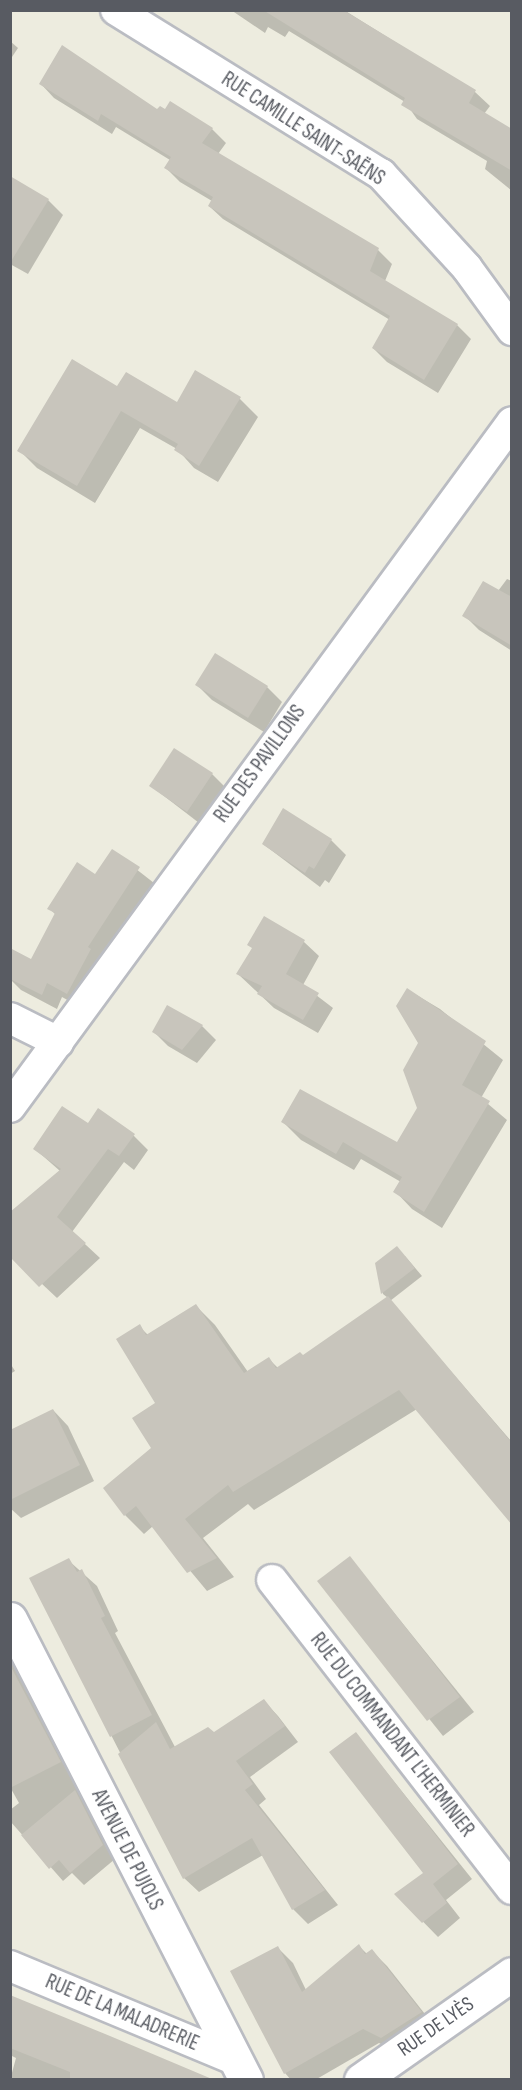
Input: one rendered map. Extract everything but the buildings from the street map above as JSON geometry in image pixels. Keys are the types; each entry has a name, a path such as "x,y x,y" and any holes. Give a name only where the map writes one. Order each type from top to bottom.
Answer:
{"main road":[{"name":"AVENUE DE PUJOLS","path":"10,1619 239,2069"},
{"name":"RUE DE LYÈS","path":"361,2079 512,1974"}],"street":[{"name":"RUE CAMILLE SAINT-SAËNS","path":"116,10 381,174 467,268 512,330"},
{"name":"RUE DES PAVILLONS","path":"10,1107 512,422"},
{"path":"10,1018 58,1042"},
{"name":"RUE DU COMMANDANT L’HERMINIER","path":"272,1580 512,1889"},
{"name":"RUE DE LA MALADRERIE","path":"10,1966 239,2069"}]}
